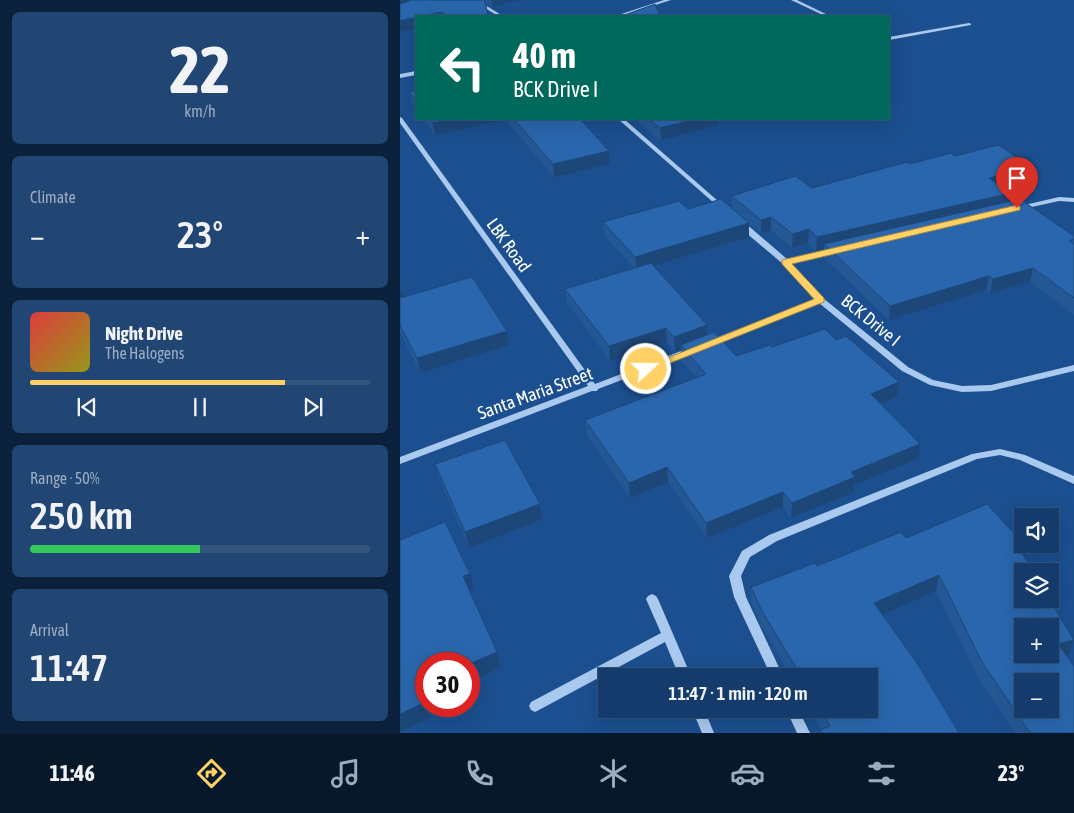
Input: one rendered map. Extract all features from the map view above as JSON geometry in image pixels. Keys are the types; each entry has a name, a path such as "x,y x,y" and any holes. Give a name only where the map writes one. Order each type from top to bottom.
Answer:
{"street":[{"path":"474,0 499,15"},
{"path":"620,15 669,0"},
{"path":"793,0 826,15"},
{"path":"890,39 969,24"},
{"path":"400,76 415,73"},
{"name":"LBK Road","path":"400,119 594,389"},
{"name":"BCK Drive I","path":"622,120 786,262 820,300 905,369 930,382 962,389 991,388 1074,368"},
{"path":"1007,210 1059,199 1074,200"},
{"path":"786,262 843,249"},
{"name":"Santa Maria Street","path":"400,461 594,389 820,300"},
{"path":"773,668 740,597 735,576 746,554 773,538 975,456 1000,452 1022,457 1074,480"},
{"path":"652,599 681,668"},
{"path":"534,706 668,635"},
{"path":"702,718 708,733"},
{"path":"796,718 804,733"}],"building":[{"path":"412,0 484,0 488,15 446,15 441,12 415,15 415,17 400,21 400,4"},
{"path":"655,4 660,15 625,15"},
{"path":"415,90 415,100 410,92"},
{"path":"431,120 447,120 433,123"},
{"path":"515,120 581,120 609,151 553,164"},
{"path":"650,120 692,120 660,128"},
{"path":"998,145 1032,167 989,178 1011,193 817,237 809,229 793,234 771,217 761,220 732,196 795,176 812,188 907,162 910,164 951,153 955,156"},
{"path":"721,199 749,223 635,257 603,222 679,201 688,209"},
{"path":"1020,199 1074,236 1074,239 1069,241 1074,244 1074,298 1033,268 993,279 989,276 890,306 824,244"},
{"path":"651,263 707,325 674,337 666,328 609,346 565,289"},
{"path":"472,277 507,331 417,358 400,325 400,298"},
{"path":"825,329 836,340 846,336 899,382 871,394 920,444 851,472 855,477 792,503 783,492 706,523 667,467 629,483 585,420 706,374 681,345 714,332 736,356 770,345 772,347"},
{"path":"505,440 540,504 465,532 435,464"},
{"path":"987,504 1014,533 1014,553 1022,553 1028,563 1014,563 1014,608 1054,608 1074,640 1059,644 1059,618 1014,618 1014,663 1059,663 1059,645 1074,666 1074,733 1030,733 1020,718 1059,718 1059,673 1014,673 1014,709 982,662 939,575 874,603 917,663 959,733 821,733 820,730 830,726 825,718 878,718 878,668 796,668 762,611 751,587 815,563 817,566 901,532 906,538"},
{"path":"445,522 470,574 463,576 497,652 480,659 480,652 415,652 415,707 400,714 400,540"}],"route":[{"path":"646,369 820,300 786,262 1017,208"}]}
